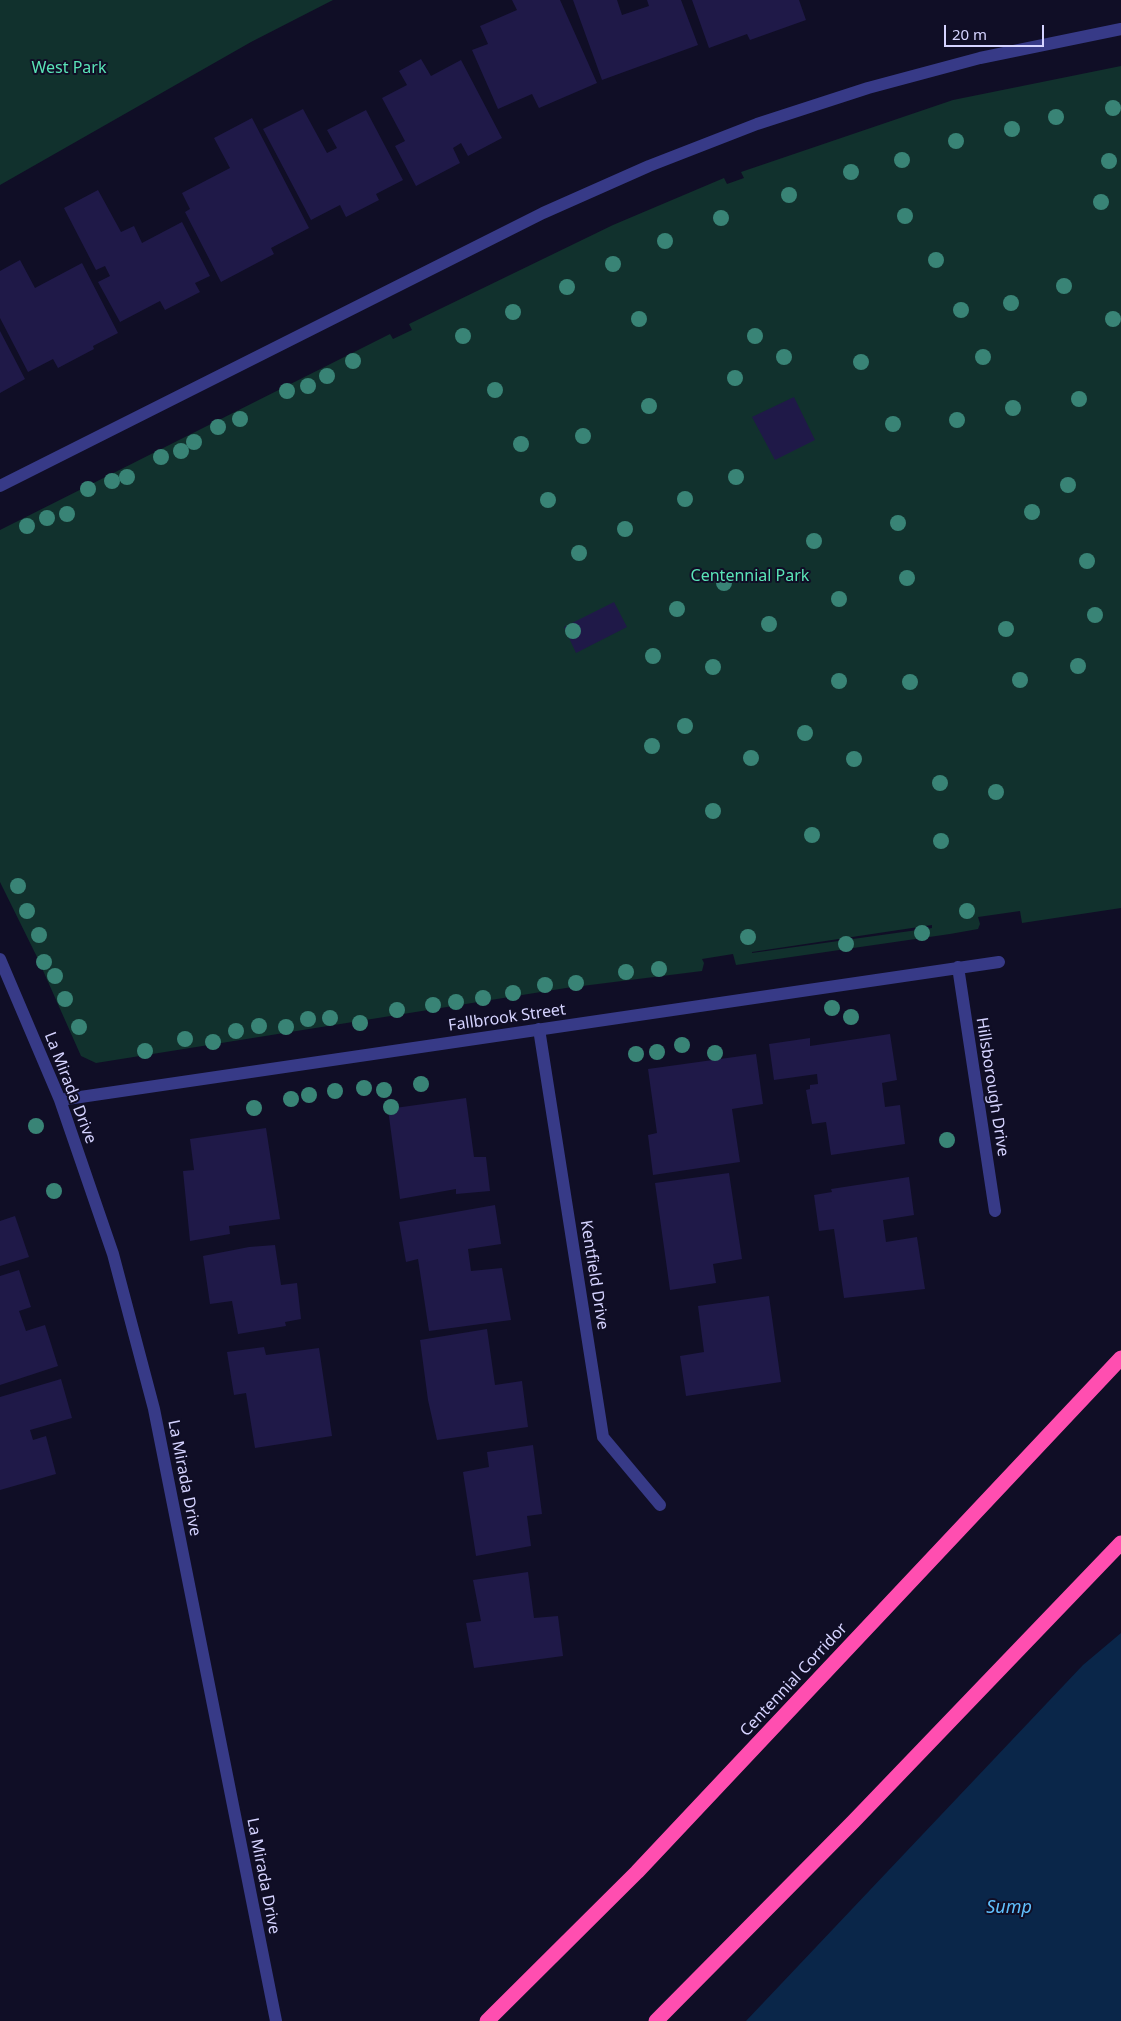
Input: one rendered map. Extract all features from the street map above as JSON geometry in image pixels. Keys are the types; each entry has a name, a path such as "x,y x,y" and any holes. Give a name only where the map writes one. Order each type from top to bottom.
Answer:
{"highway":[{"name":"Centennial Corridor","path":"487,2021 637,1872 1121,1358"},
{"path":"656,2021 874,1800 1121,1543"}],"street":[{"path":"0,486 543,213 649,166 757,124 868,88 980,58 1121,29"},
{"name":"La Mirada Drive","path":"0,959 60,1100 113,1254 154,1409 276,2021"},
{"name":"Fallbrook Street","path":"60,1100 999,962"},
{"name":"Hillsborough Drive","path":"958,967 995,1211"},
{"name":"Kentfield Drive","path":"539,1029 603,1438 660,1505"}],"green space":[{"name":"West Park","path":"0,0 333,0 251,42 0,185"},
{"name":"Centennial Park","path":"1121,66 1121,908 1022,923 1020,911 978,917 980,924 978,929 950,934 736,965 733,954 702,959 704,963 702,971 566,988 96,1063 81,1056 37,957 0,882 0,530 390,334 393,339 412,330 409,324 613,225 724,178 727,184 744,178 741,172 953,100","holes":["932,925 932,928 752,953"]}],"water":[{"name":"Sump","path":"1121,1633 1121,2021 746,2021 1083,1665"}],"building":[{"path":"512,0 560,0 597,83 539,108 532,94 498,109 472,50 488,44 480,26 517,10"},
{"path":"573,0 617,0 622,15 649,6 647,0 681,0 698,45 602,80"},
{"path":"692,0 799,0 806,20 750,40 747,34 709,48"},
{"path":"421,59 431,76 461,60 502,138 468,156 461,143 453,148 460,163 416,186 395,146 405,141 382,98 407,85 399,71"},
{"path":"303,109 327,153 337,148 327,130 366,110 403,180 376,194 379,200 346,217 340,205 311,220 263,129"},
{"path":"252,118 309,228 271,248 274,254 221,282 185,212 190,209 182,193 230,168 214,138"},
{"path":"98,190 121,232 134,226 142,243 182,222 210,276 195,283 200,292 165,310 160,301 120,322 98,282 110,276 105,266 96,270 64,208"},
{"path":"20,260 35,288 82,263 118,333 93,346 94,349 58,368 53,359 28,372 0,318 0,271"},
{"path":"0,331 25,379 0,393"},
{"path":"794,397 815,440 775,460 752,417"},
{"path":"614,602 627,627 576,653 564,627"},
{"path":"890,1034 897,1080 882,1083 885,1107 900,1105 905,1144 831,1155 826,1122 812,1124 806,1090 810,1089 810,1085 818,1084 817,1074 774,1080 769,1044 810,1038 810,1046"},
{"path":"756,1054 763,1104 732,1109 740,1162 653,1175 648,1135 657,1133 648,1069"},
{"path":"466,1098 474,1157 486,1157 490,1191 456,1194 456,1189 400,1199 388,1109"},
{"path":"266,1128 280,1219 229,1226 230,1234 190,1241 183,1171 194,1170 190,1139"},
{"path":"729,1173 742,1259 713,1264 716,1283 670,1290 655,1183"},
{"path":"909,1177 914,1215 883,1220 886,1242 917,1237 925,1289 844,1298 834,1229 819,1231 814,1195 832,1192 831,1189"},
{"path":"495,1205 501,1244 468,1249 471,1271 502,1268 511,1320 429,1331 418,1259 406,1262 399,1222"},
{"path":"15,1216 29,1257 0,1266 0,1221"},
{"path":"275,1245 281,1285 297,1283 301,1319 285,1322 286,1326 238,1334 232,1301 210,1304 203,1256 249,1247"},
{"path":"19,1270 31,1307 19,1311 26,1331 45,1325 58,1366 0,1385 0,1276"},
{"path":"769,1296 781,1382 686,1396 680,1356 704,1352 698,1306"},
{"path":"487,1329 495,1385 522,1381 528,1427 437,1440 428,1400 420,1340"},
{"path":"264,1347 266,1355 319,1348 332,1436 255,1448 246,1393 234,1395 227,1352"},
{"path":"61,1379 72,1418 30,1430 33,1440 46,1436 56,1474 0,1490 0,1397"},
{"path":"533,1445 542,1514 527,1516 531,1546 476,1556 463,1472 489,1467 487,1452"},
{"path":"528,1572 534,1618 558,1616 563,1656 474,1668 466,1623 481,1621 473,1580"}]}
